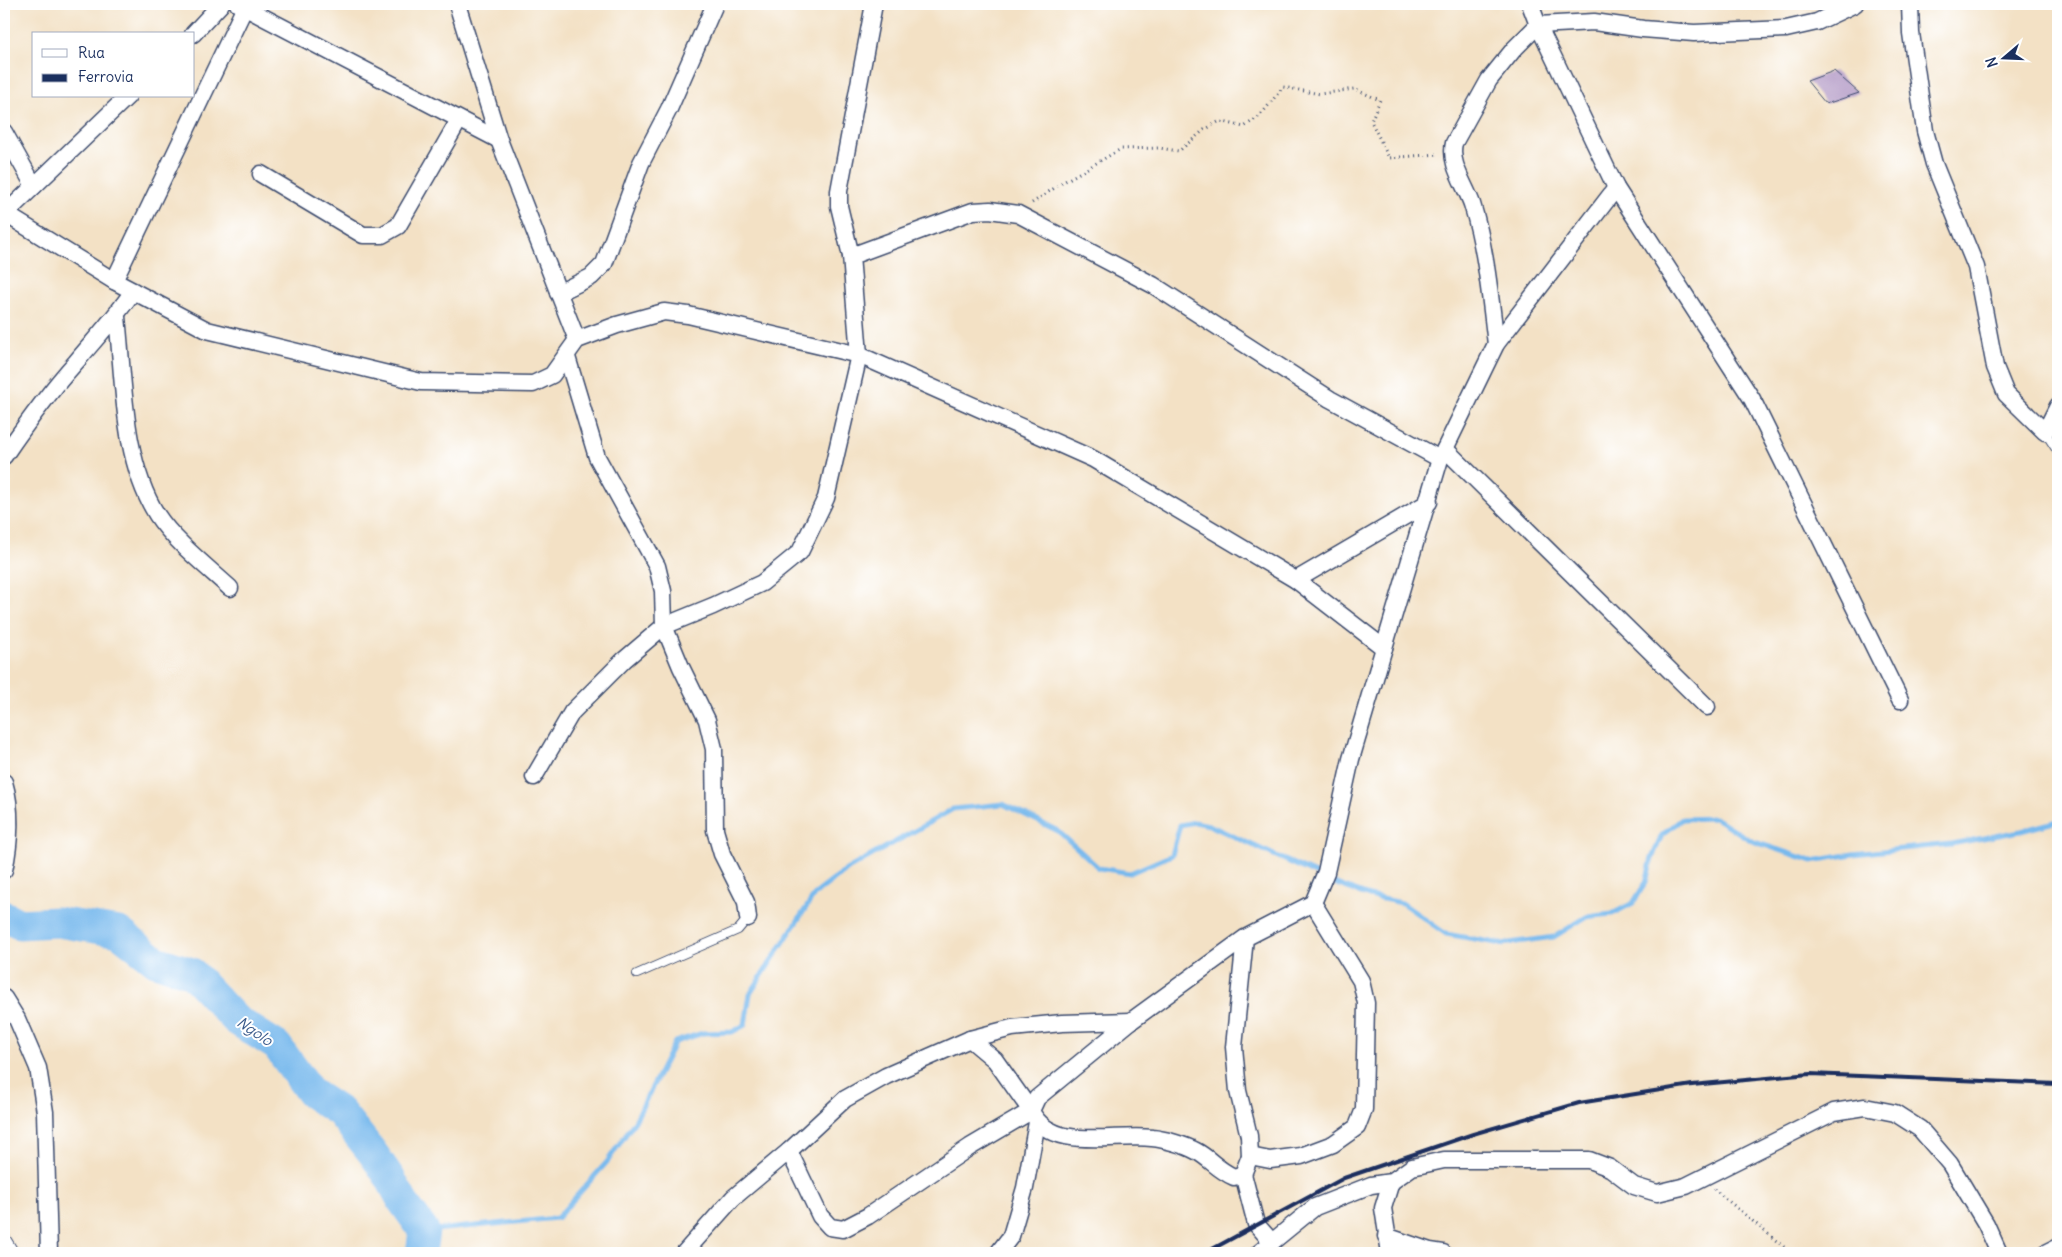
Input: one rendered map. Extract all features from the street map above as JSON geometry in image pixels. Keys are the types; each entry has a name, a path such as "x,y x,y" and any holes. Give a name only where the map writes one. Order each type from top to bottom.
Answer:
{"street":[{"path":"195,32 221,4"},
{"path":"456,4 499,140 577,340"},
{"path":"558,293 591,277 604,264 641,163 669,109 715,4"},
{"path":"534,777 572,712 624,660 664,626 762,583 800,552 826,498 859,356 851,256 839,206 839,191 874,4"},
{"path":"1530,4 1538,26 1616,188 1752,399 1900,700"},
{"path":"1496,344 1482,236 1467,188 1454,163 1452,152 1454,143 1489,80 1514,48 1538,26 1594,22 1694,33 1786,29 1816,22 1855,4"},
{"path":"1910,4 1911,33 1925,131 1934,164 1976,267 1995,366 2006,394 2045,432 2058,406"},
{"path":"114,281 242,6 499,140"},
{"path":"126,98 5,213 114,281 207,330 421,382 533,384 552,375 567,357 577,340 617,325 664,312 688,315 859,356 1093,459 1296,580 1384,648"},
{"path":"261,174 363,235 382,236 398,226 459,120"},
{"path":"4,132 34,186"},
{"path":"998,1253 1011,1236 1026,1188 1037,1098 1132,1021 1245,938 1315,898 1326,872 1351,759 1443,454 1496,344 1616,188"},
{"path":"851,256 973,211 990,210 1018,214 1153,285 1330,399 1443,454 1707,707"},
{"path":"4,456 38,408 117,317 133,291"},
{"path":"117,317 131,447 141,481 157,515 190,551 230,588"},
{"path":"567,357 597,457 657,566 663,591 664,626 681,667 708,720 714,749 715,830 722,854 746,902 748,918"},
{"path":"1296,580 1429,502"},
{"path":"4,782 9,798 7,857 4,870"},
{"path":"1250,1156 1270,1160 1301,1156 1333,1144 1357,1127 1364,1109 1366,1003 1361,981 1315,898"},
{"path":"1245,938 1234,1047 1238,1091 1249,1136 1250,1156 1243,1174 1256,1224 1272,1242"},
{"path":"4,998 17,1019 38,1068 45,1112 49,1253"},
{"path":"684,1253 733,1198 789,1151 845,1099 886,1076 970,1039 1012,1028 1062,1023 1132,1021"},
{"path":"970,1039 995,1060 1034,1116 1048,1130 1080,1138 1117,1136 1153,1138 1196,1151 1220,1171 1234,1177 1243,1174"},
{"path":"1259,1253 1315,1207 1371,1185 1391,1182 1412,1167 1444,1160 1589,1160 1610,1168 1634,1186 1657,1193 1686,1186 1702,1179 1834,1112 1865,1107 1895,1113 1920,1129 1950,1164 1986,1224 1999,1253"},
{"path":"789,1151 820,1216 830,1227 843,1229 868,1216 970,1147 1034,1116"},
{"path":"1390,1253 1383,1208 1391,1182"},
{"path":"1386,1236 1430,1251 1443,1253"},
{"path":"2046,1253 2058,1246"}],"lane":[{"path":"2045,432 2058,452"},
{"path":"637,974 738,930 748,918"},
{"path":"4,1235 15,1253"}],"path":[{"path":"1018,214 1065,181 1121,149 1159,148 1179,151 1204,130 1220,120 1244,127 1260,116 1283,87 1320,94 1354,89 1380,100 1371,121 1389,158 1452,152"},
{"path":"1702,1179 1790,1253"}],"building":[{"path":"1834,71 1859,93 1826,104 1807,81"}],"waterway":[{"path":"424,1231 557,1218 607,1162 635,1121 675,1042 703,1033 732,1032 745,1025 750,994 815,894 846,870 953,809 1003,804 1058,831 1099,868 1130,873 1172,855 1180,825 1195,822 1209,825 1339,885 1369,896 1402,903 1446,934 1502,944 1554,937 1586,917 1612,914 1633,903 1646,882 1652,858 1662,835 1682,819 1715,818 1752,841 1812,861 1853,854 1951,844 2021,831 2058,821"},
{"name":"Ngolo","path":"4,916 19,924 57,922 119,932 156,961 192,973 236,1020 277,1046 311,1093 340,1112 372,1152 390,1178 403,1202 424,1231 421,1253"}],"railway":[{"path":"1205,1253 1344,1178 1473,1134 1579,1103 1692,1085 1810,1074 2058,1084"}]}
